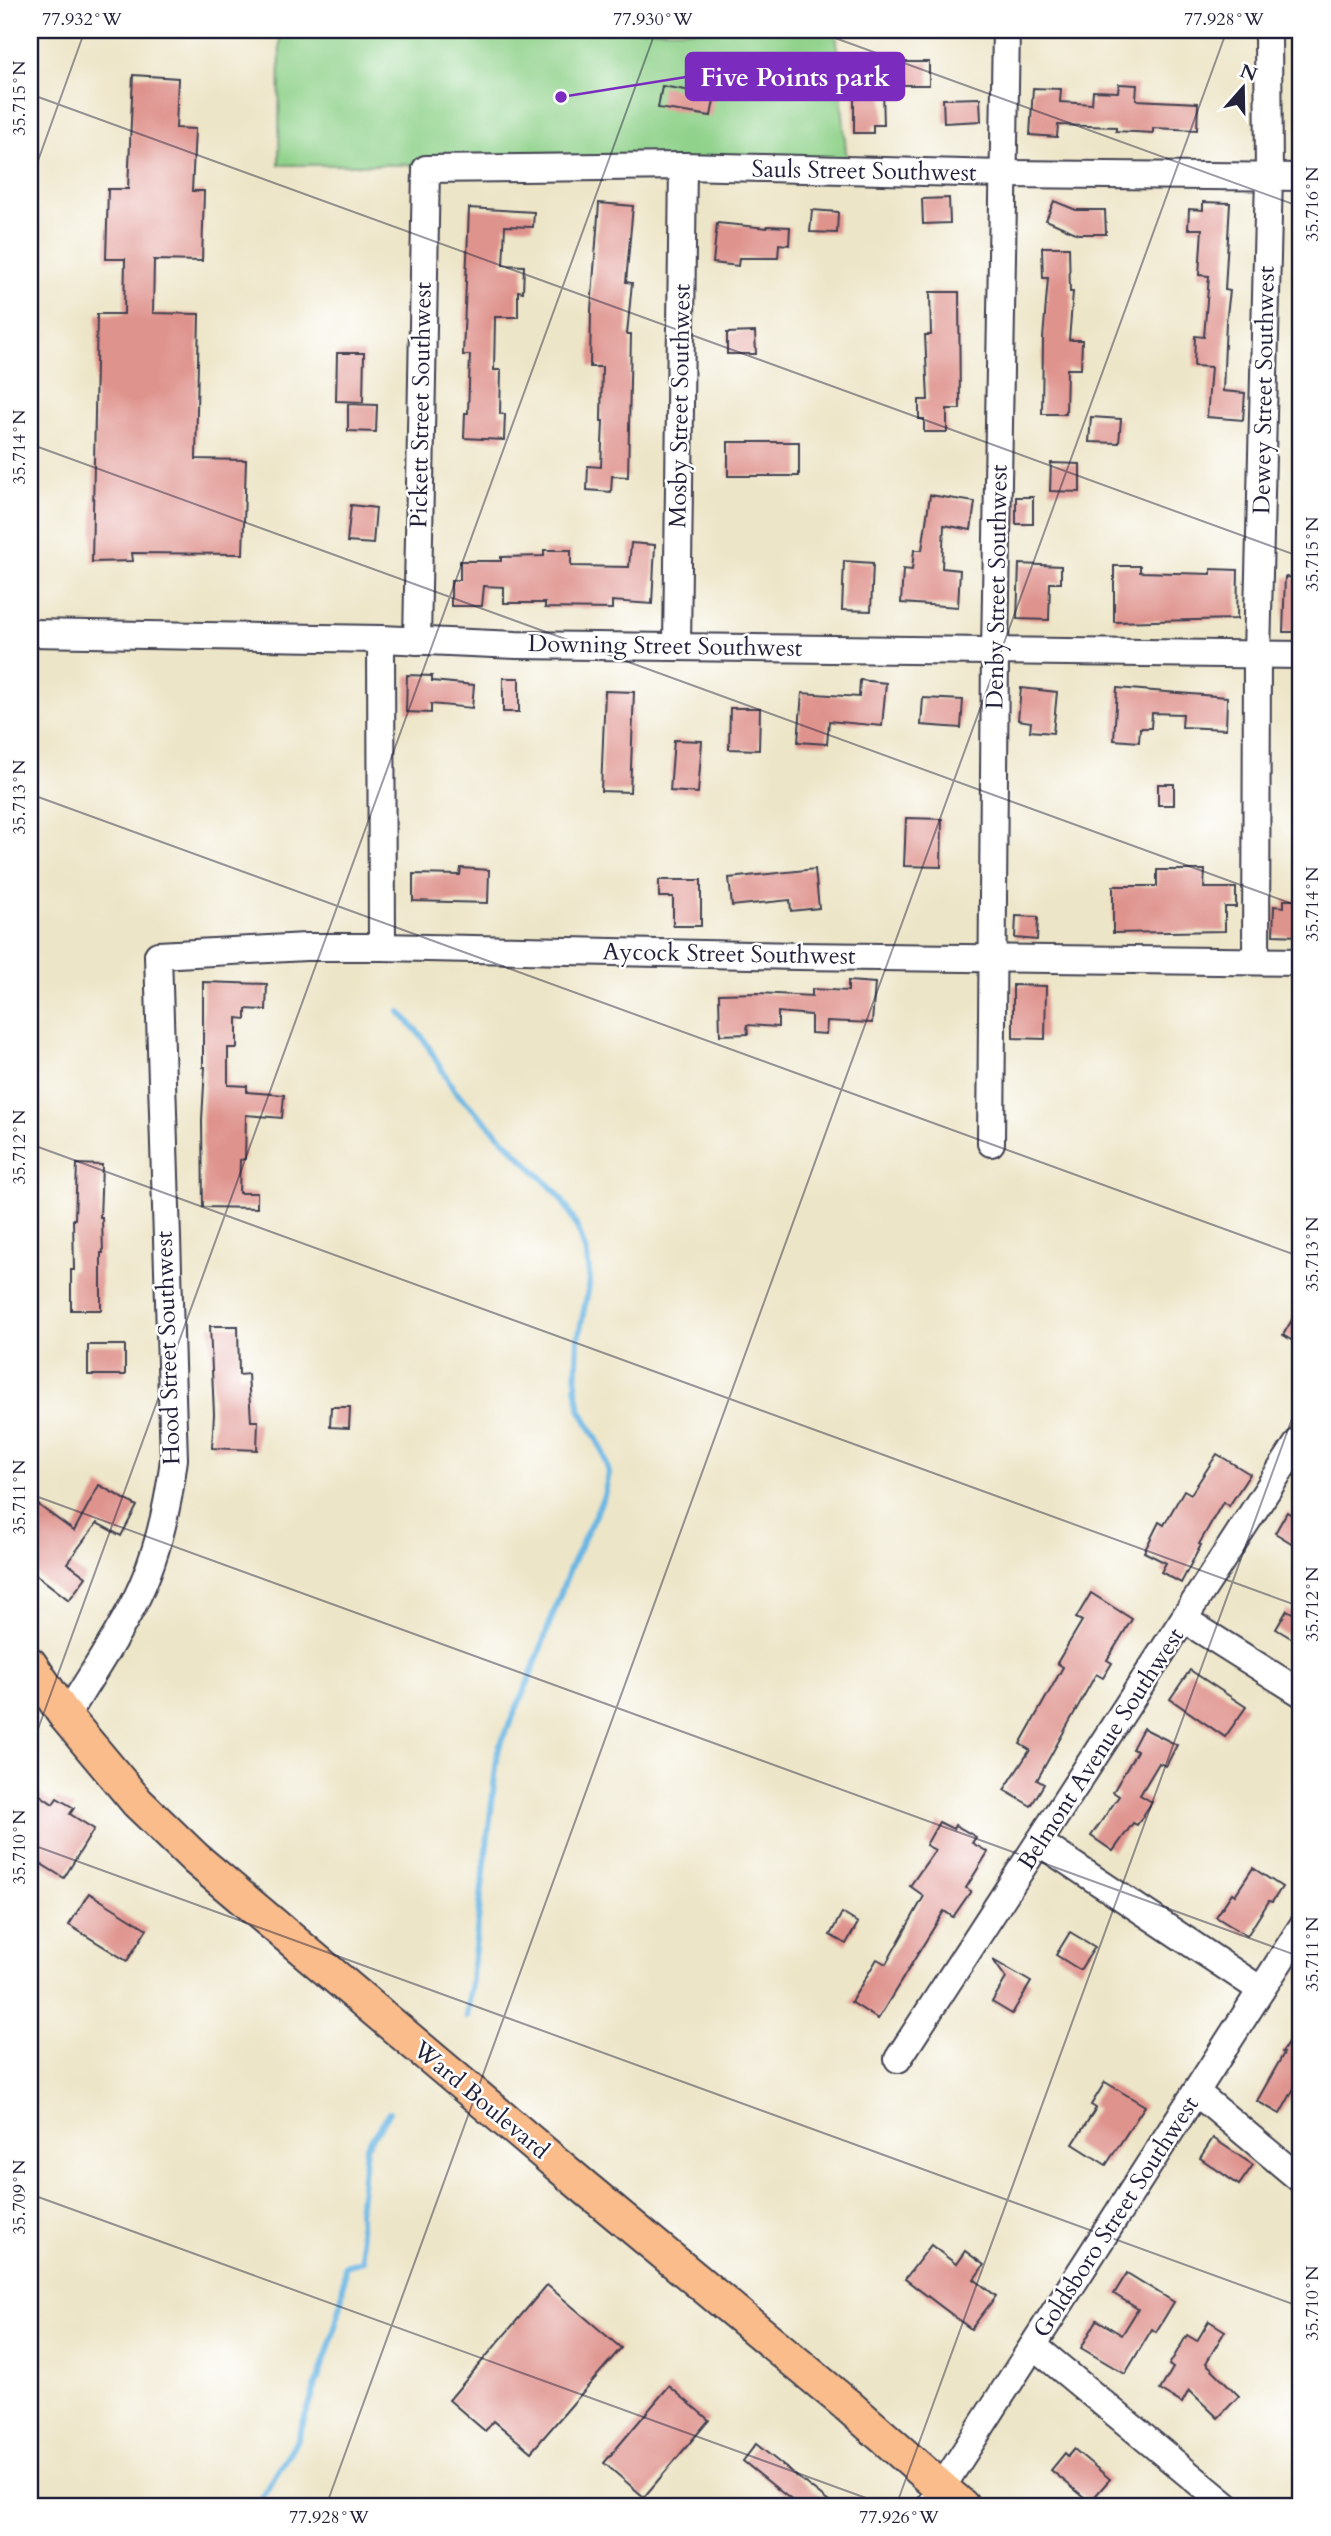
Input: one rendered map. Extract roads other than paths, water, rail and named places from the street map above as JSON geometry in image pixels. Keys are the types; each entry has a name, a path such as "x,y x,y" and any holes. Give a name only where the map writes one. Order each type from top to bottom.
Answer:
{"main road":[{"name":"Ward Boulevard","path":"30,1664 66,1717 137,1802 196,1858 583,2186 846,2404 945,2501"}],"street":[{"name":"Denby Street Southwest","path":"991,1143 995,650 1006,30"},
{"name":"Dewey Street Southwest","path":"1256,961 1257,654 1269,176 1268,30"},
{"name":"Sauls Street Southwest","path":"426,169 683,166 1003,174 1301,177"},
{"name":"Mosby Street Southwest","path":"677,646 683,166"},
{"name":"Pickett Street Southwest","path":"417,641 426,169"},
{"name":"Downing Street Southwest","path":"30,633 1301,655"},
{"path":"382,639 382,947"},
{"name":"Aycock Street Southwest","path":"158,955 306,947 382,947 1301,962"},
{"name":"Hood Street Southwest","path":"66,1717 134,1604 152,1557 170,1492 174,1459 158,955"},
{"name":"Belmont Avenue Southwest","path":"898,2059 1301,1438"},
{"path":"1185,1620 1301,1693"},
{"path":"1040,1843 1261,1990"},
{"name":"Goldsboro Street Southwest","path":"945,2501 1034,2346 1301,1928"},
{"path":"1196,2092 1301,2180"},
{"path":"1034,2346 1227,2506"}],"waterway":[{"path":"400,1012 423,1038 454,1090 557,1193 580,1234 590,1281 578,1339 576,1388 580,1409 602,1449 609,1473 604,1496 570,1568 529,1680 498,1750 467,2017"},
{"path":"257,2506 298,2438 333,2335 341,2304 345,2266 363,2261 359,2214 366,2147 390,2112"}],"place":[{"name":"Five Points park","path":"561,97"}]}
